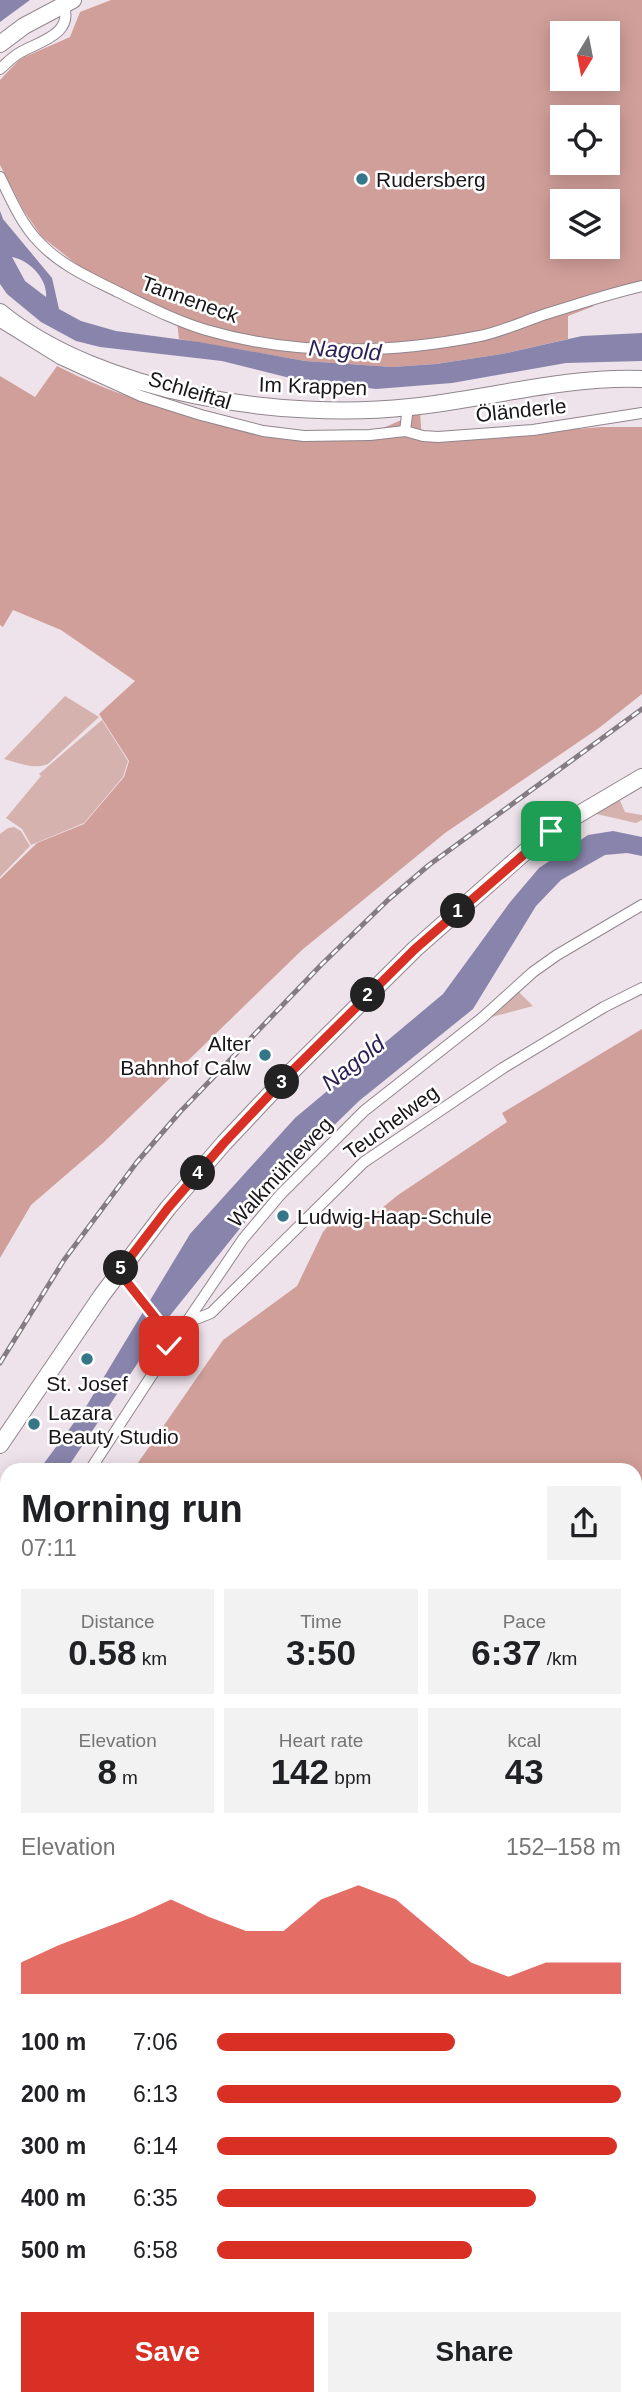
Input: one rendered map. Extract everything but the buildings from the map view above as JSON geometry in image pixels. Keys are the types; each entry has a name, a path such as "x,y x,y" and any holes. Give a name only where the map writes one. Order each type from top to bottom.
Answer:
{"main road":[{"path":"0,44 24,26 68,2"},
{"name":"Im Krappen","path":"0,312 46,343 95,365 176,391 252,405 294,409 408,407 563,384 642,379"},
{"path":"0,1445 119,1272 168,1208 224,1143 386,977 533,845 588,808 642,777"}],"street":[{"path":"0,69 18,53 56,35 63,28 68,2"},
{"name":"Tanneneck","path":"0,177 29,231 49,251 79,273 153,309 204,329 257,343 339,351 419,346 483,335 588,300 642,286"},
{"name":"Schleiftal","path":"0,322 60,359 141,396 201,415 263,430 304,436 370,435 405,430"},
{"path":"405,430 408,407"},
{"name":"Öländerle","path":"405,430 423,436 438,437 513,432 642,413"},
{"name":"Walkmühleweg","path":"166,1332 188,1320 243,1239 280,1195 364,1111 482,1018 533,972 642,905"},
{"name":"Teuchelweg","path":"188,1320 196,1320 211,1313 363,1162 503,1068 604,1007 642,988"},
{"path":"95,1463 167,1352 166,1332 119,1272"}],"shaded area":[{"path":"0,0 30,0 0,22"},
{"path":"111,0 642,0 642,289 593,303 594,306 568,316 568,339 502,354 436,364 392,367 305,361 179,339 176,313 79,266 42,237 24,211 0,165 0,80 20,59 70,37 80,12"},
{"path":"0,211 3,219 52,278 59,309 81,321 116,331 199,342 305,361 392,367 436,364 502,354 582,336 642,333 642,361 566,363 452,383 376,389 294,379 222,361 100,347 76,341 41,322 7,294 0,284","holes":["12,257 31,266 41,277 46,297 25,281"]},
{"path":"57,366 119,393 186,414 290,432 360,435 420,412 422,441 602,427 642,427 642,694 599,728 445,833 302,950 103,1143 31,1205 0,1258 0,879 37,843 84,824 124,777 129,761 99,714 135,681 61,630 13,610 3,627 0,625 0,376 35,397"},
{"path":"65,696 99,717 48,764 32,766 4,759"},
{"path":"102,720 128,761 123,777 84,823 31,845 22,829 6,818 41,776 39,774"},
{"path":"619,798 625,812 642,815 642,820 636,823 592,813"},
{"path":"14,827 21,831 30,846 0,877 0,834"},
{"path":"613,831 642,837 642,856 627,853 605,855 561,880 536,906 473,1009 359,1101 282,1176 168,1318 71,1463 44,1463 87,1405 190,1234 295,1118 443,994 511,901 539,868 588,835"},
{"path":"519,992 533,1006 488,1018"},
{"path":"642,1029 642,1463 138,1463 223,1340 297,1286 323,1232 340,1212 365,1222 398,1195 507,1122 502,1113"}],"railway":[{"path":"0,1363 64,1260 137,1162 180,1112 321,965 389,899 429,865 642,709"}],"place":[{"name":"Rudersberg","path":"362,179"},
{"name":"Alter Bahnhof Calw","path":"265,1055"},
{"name":"Ludwig-Haap-Schule","path":"283,1216"},
{"name":"St. Josef","path":"87,1359"},
{"name":"Lazara Beauty Studio","path":"34,1424"}],"route":[{"path":"169,1346 165,1330 119,1272 168,1208 288,1075 415,949 551,831"}],"water label":[{"name":"Nagold","path":"345,350"},
{"name":"Nagold","path":"353,1063"}]}
